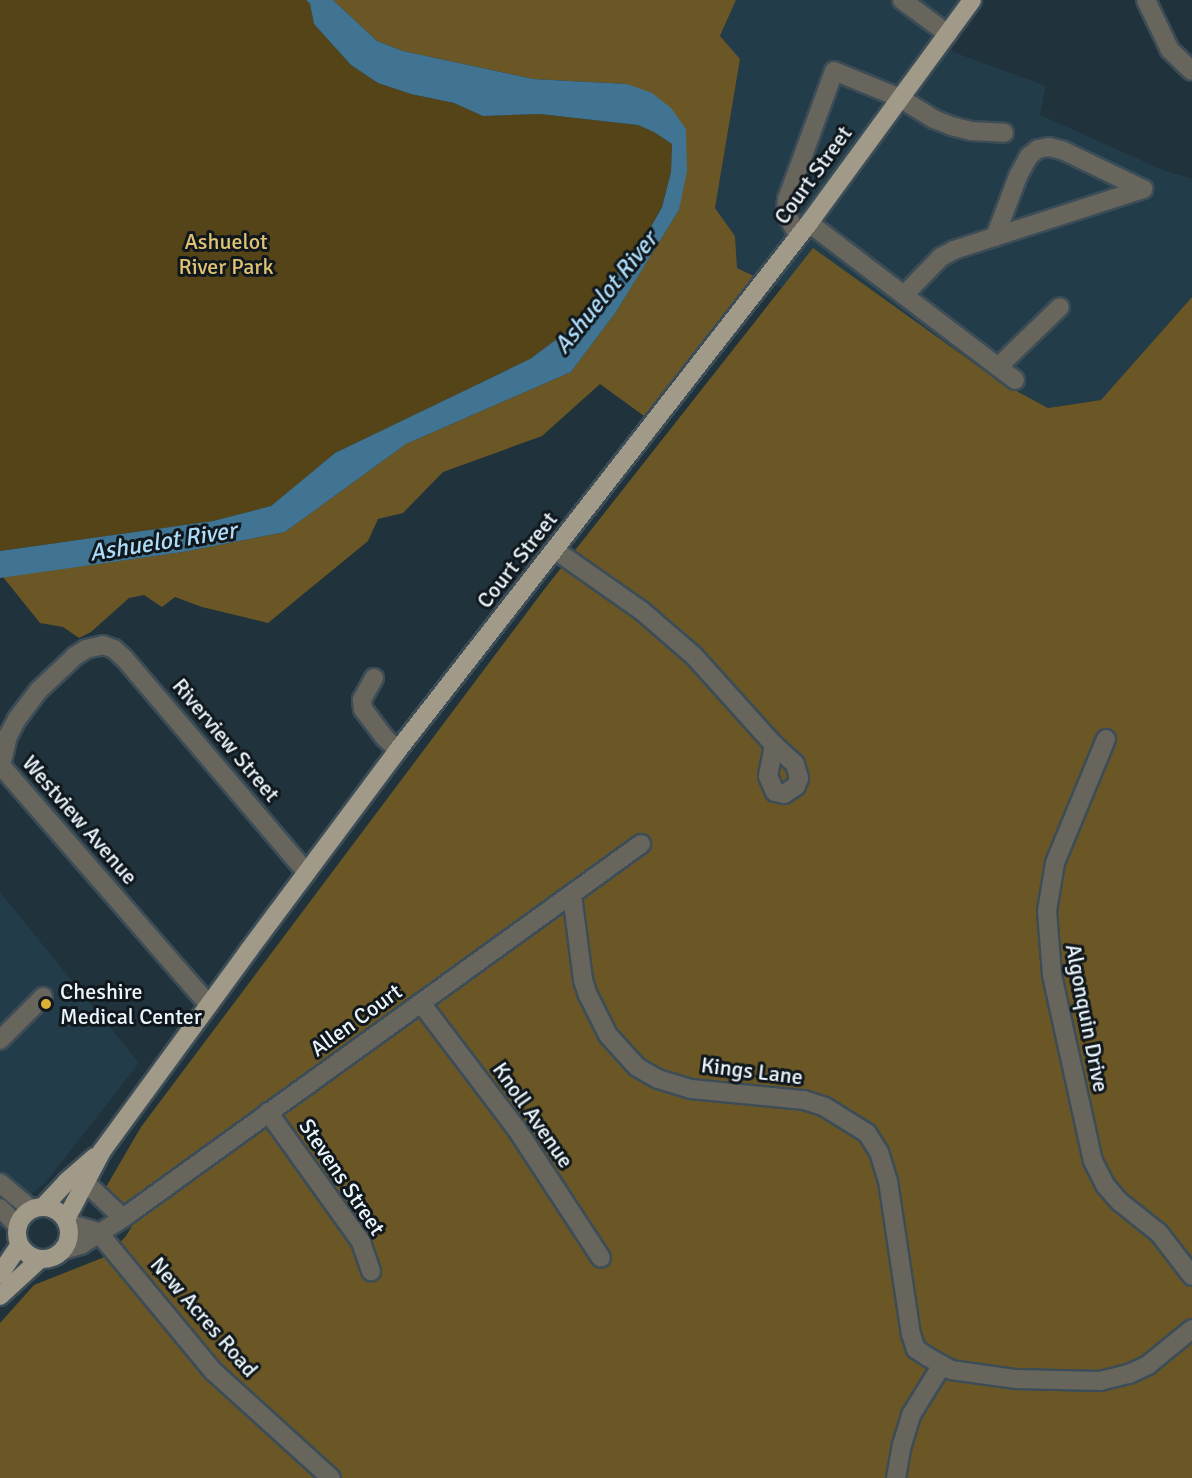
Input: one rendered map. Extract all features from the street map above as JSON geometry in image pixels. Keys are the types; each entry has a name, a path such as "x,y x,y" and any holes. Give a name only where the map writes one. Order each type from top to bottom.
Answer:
{"main road":[{"name":"Court Street","path":"63,1250 69,1237 66,1221 102,1151 398,750 804,230 972,0"},
{"name":"Court Street","path":"17,1226 25,1213 38,1207 102,1151"},
{"path":"38,1207 57,1210 66,1221"},
{"path":"0,1274 19,1245 17,1226"},
{"path":"19,1245 32,1257 40,1259 49,1259 63,1250"},
{"path":"0,1296 40,1259"}],"street":[{"path":"902,0 948,34"},
{"path":"1146,0 1170,50 1192,71"},
{"path":"1004,134 971,131 951,126 934,119 900,98 834,71 787,199 786,212 804,230 904,295 1015,380"},
{"path":"904,295 941,257 954,250 995,237 1143,189 1062,150 1049,147 1038,149 1029,156 1018,176 995,237"},
{"path":"998,366 1060,307"},
{"path":"555,550 603,581 674,637 774,745"},
{"name":"Riverview Street","path":"103,645 124,658 307,873"},
{"name":"Westview Avenue","path":"103,645 81,652 38,691 8,736 1,766 209,1005"},
{"path":"374,678 362,700 363,710 384,737 398,750"},
{"name":"Algonquin Drive","path":"1106,739 1055,863 1047,911 1052,975 1093,1161 1105,1185 1120,1202 1159,1233 1192,1276"},
{"name":"Allen Court","path":"63,1250 81,1245 123,1218 641,844"},
{"name":"Kings Lane","path":"572,895 583,980 588,995 598,1020 608,1035 637,1067 658,1079 691,1089 804,1100 825,1107 867,1133 879,1152 888,1181 911,1334 916,1348 951,1370 1016,1379 1100,1381 1129,1374 1148,1365 1192,1329"},
{"path":"0,1040 43,997"},
{"name":"Knoll Avenue","path":"421,1002 516,1128 601,1258"},
{"name":"Stevens Street","path":"268,1112 362,1242 371,1271"},
{"path":"0,1183 38,1207"},
{"path":"86,1183 123,1218"},
{"path":"0,1208 17,1226"},
{"path":"66,1221 98,1232"},
{"name":"New Acres Road","path":"98,1232 214,1372 331,1478"},
{"path":"896,1478 902,1445 911,1415 942,1365"}],"shaded area":[{"path":"333,0 736,0 720,36 740,59 715,208 735,236 737,268 756,277 644,416 600,384 542,436 443,472 403,513 378,519 368,541 268,623 202,607 175,597 162,607 144,595 129,598 91,632 79,638 63,627 40,623 3,577 183,552 285,532 406,444 571,372 616,312 679,210 686,129 627,84 533,79 403,51 377,41"},
{"path":"736,0 963,0 936,36 956,53 1046,86 1040,115 1163,170 1192,179 1192,297 1101,400 1048,408 1000,382 813,249 782,288 737,268 735,236 715,208 740,59 720,37"},
{"path":"813,248 1000,382 1048,408 1101,400 1192,297 1192,1478 0,1478 0,1323 34,1285 107,1256 126,1236 132,1226 120,1200 106,1187 141,1127 543,591"},
{"name":"Cheshire Medical Center","path":"0,892 139,1063 46,1182 13,1209 0,1232"}],"green space":[{"name":"Ashuelot River Park","path":"0,0 306,0 310,4 314,24 351,65 378,83 411,94 454,103 483,116 540,114 638,125 654,132 672,144 671,172 662,206 648,232 616,275 565,333 530,359 335,453 271,506 213,521 0,551"}],"water":[{"name":"Ashuelot River","path":"306,0 333,0 377,41 403,51 533,79 627,84 652,93 671,108 686,129 687,171 679,210 616,312 571,372 406,444 285,532 183,552 0,578 0,551 213,521 271,506 335,453 530,359 565,333 616,275 648,232 662,207 671,172 672,144 654,132 638,125 540,114 483,116 454,103 411,94 378,83 351,65 314,24 310,4"}],"place":[{"name":"Cheshire Medical Center","path":"46,1004"}]}
